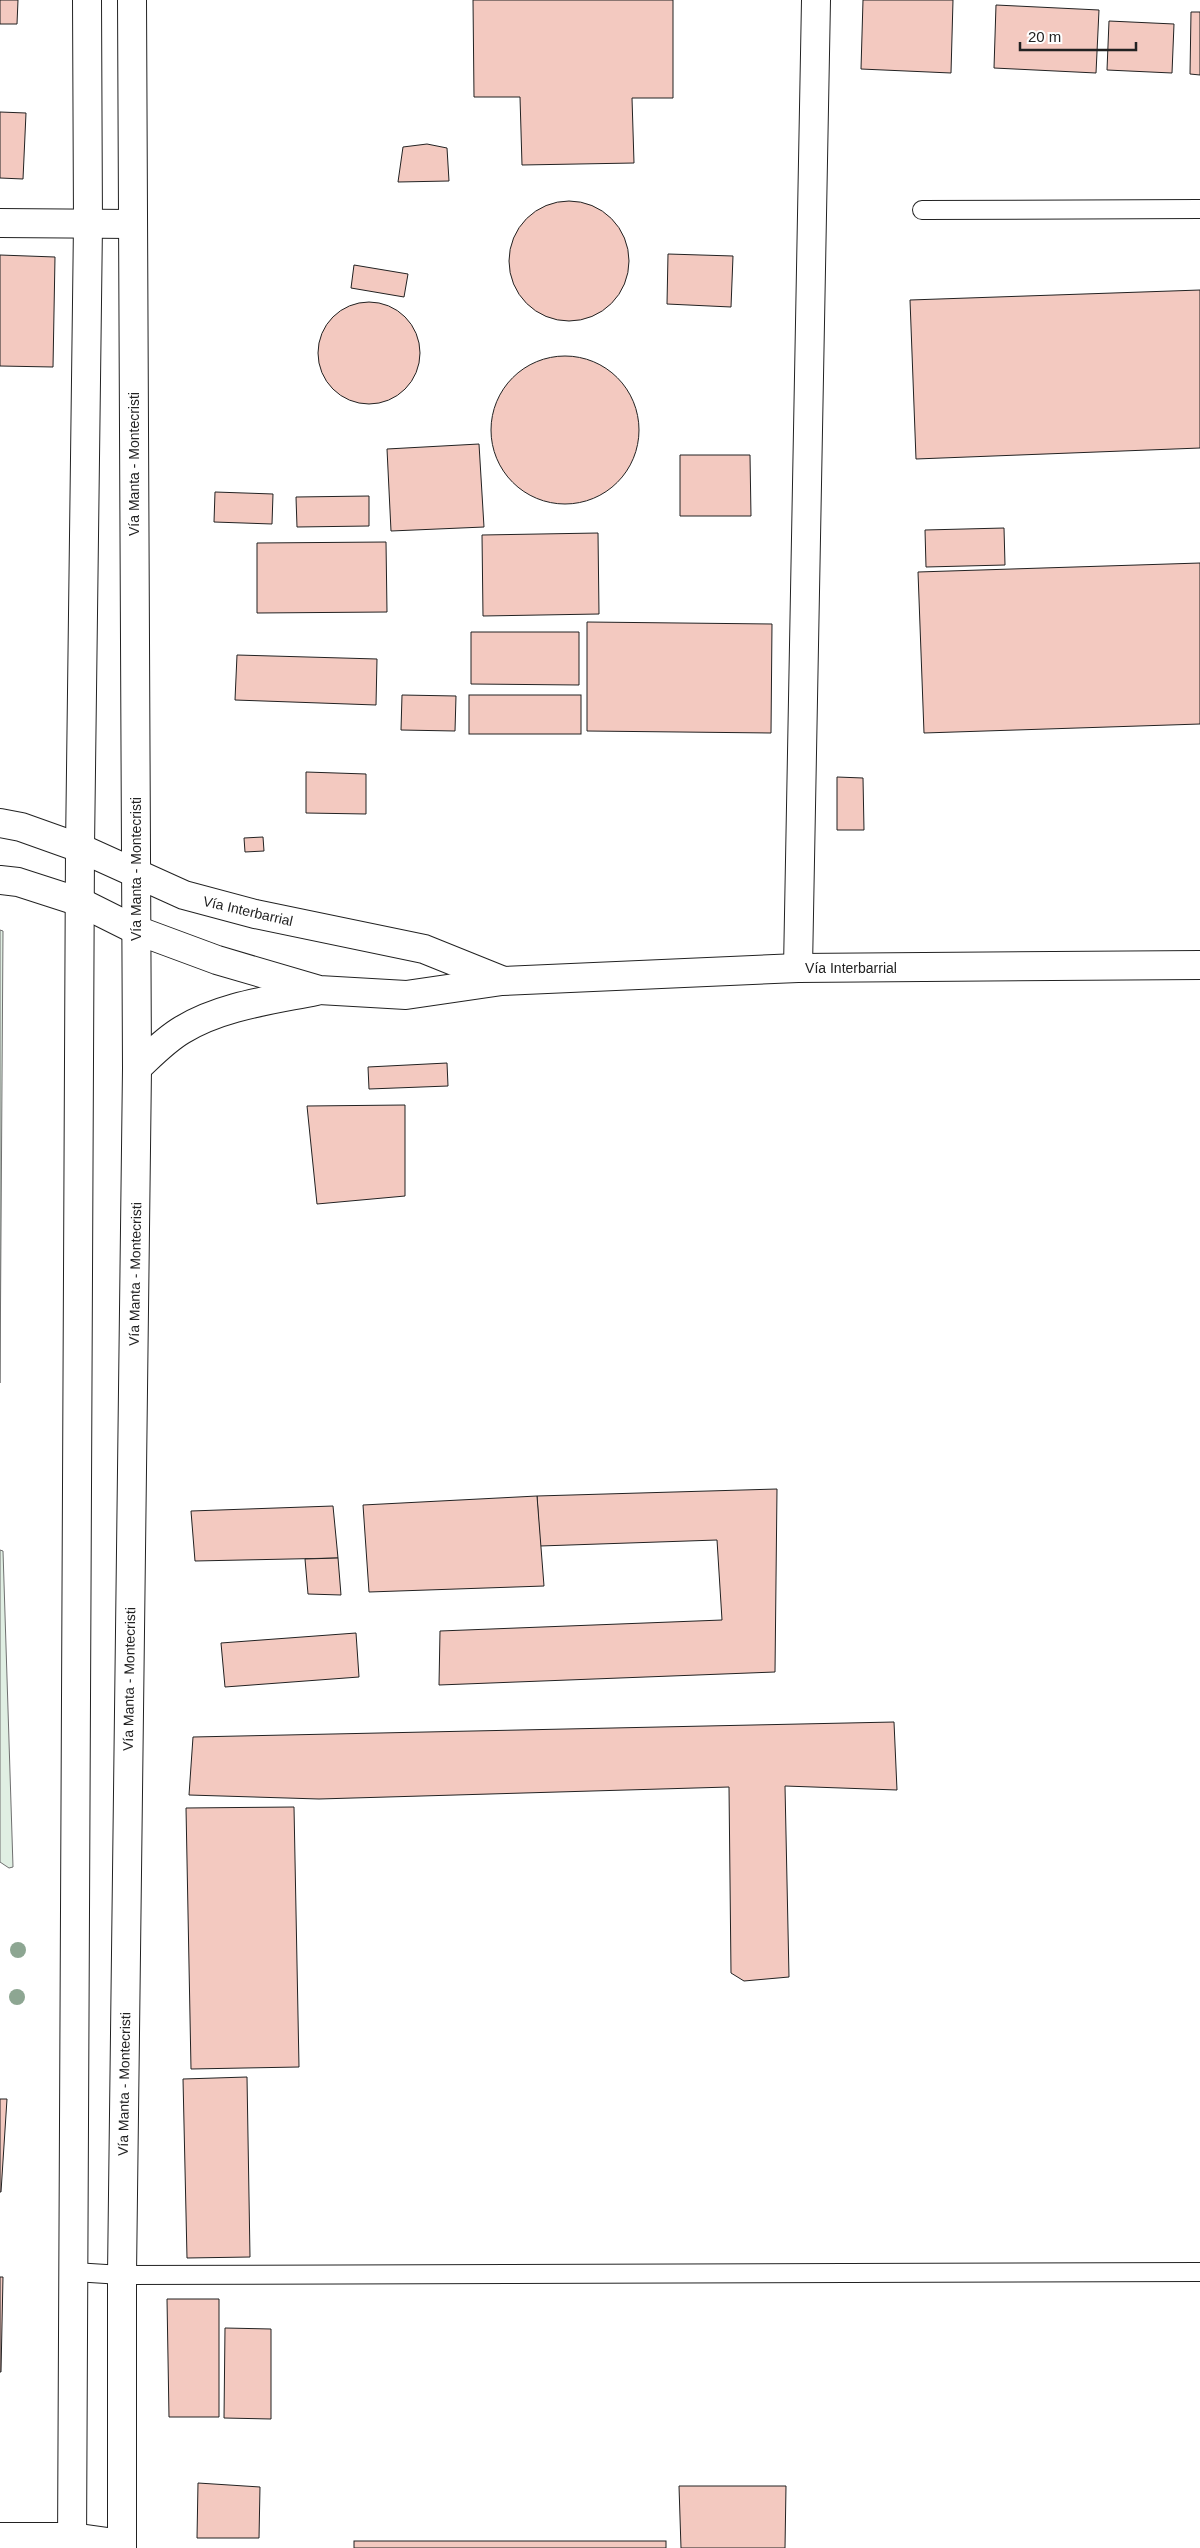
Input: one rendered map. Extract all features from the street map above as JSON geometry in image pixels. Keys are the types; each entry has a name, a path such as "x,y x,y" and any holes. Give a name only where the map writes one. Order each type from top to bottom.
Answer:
{"main road":[{"path":"72,2543 80,848 88,224 87,0"},
{"name":"Vía Manta - Montecristi","path":"122,2546 122,2275 137,1068 132,0"},
{"path":"798,968 816,0"},
{"path":"0,222 132,224"},
{"name":"Vía Interbarrial","path":"0,823 21,827 80,848 184,895 255,914 424,949 502,981"},
{"name":"Vía Interbarrial","path":"0,880 18,882 80,902 136,930 217,960 319,990 406,995 502,981 798,968 1200,965"},
{"path":"137,1068 182,1030 206,1018 234,1009 319,990"},
{"path":"0,2537 122,2546"}],"lane":[{"path":"922,210 1200,209"},
{"path":"74,2272 122,2275 1200,2272"}],"green space":[{"path":"0,930 3,931 0,1383"},
{"path":"0,1550 3,1551 13,1867 9,1868 0,1862"}],"building":[{"path":"0,0 18,0 17,24 0,24"},
{"path":"473,0 673,0 673,98 632,98 634,163 522,165 520,97 474,97"},
{"path":"863,0 953,0 951,73 861,69"},
{"path":"996,5 1099,10 1096,73 994,68"},
{"path":"1191,12 1200,12 1200,75 1190,74"},
{"path":"1109,21 1174,24 1172,73 1107,70"},
{"path":"0,112 26,113 23,179 0,178"},
{"path":"427,144 447,148 449,181 398,182 403,147"},
{"path":"569,201 592,206 602,211 611,219 619,228 624,238 629,261 624,284 619,294 611,303 602,311 592,316 569,321 546,316 536,311 527,303 519,294 514,284 509,261 514,238 519,228 527,219 536,211 546,206"},
{"path":"668,254 733,256 731,307 667,304"},
{"path":"0,255 55,257 53,367 0,366"},
{"path":"354,265 408,274 404,297 351,288"},
{"path":"1200,290 1200,448 916,459 910,300"},
{"path":"369,302 388,306 405,317 416,334 420,353 416,372 405,389 388,400 369,404 350,400 333,389 322,372 318,353 322,334 333,317 350,306"},
{"path":"565,356 579,357 593,362 617,378 633,402 638,416 638,444 633,458 617,482 593,498 579,503 565,504 551,503 537,498 513,482 497,458 492,444 491,430 492,416 497,402 513,378 537,362 551,357"},
{"path":"479,444 484,527 391,531 387,449"},
{"path":"680,455 750,455 751,516 680,516"},
{"path":"215,492 273,494 272,524 214,522"},
{"path":"369,496 369,526 297,527 296,497"},
{"path":"1004,528 1005,565 926,567 925,530"},
{"path":"598,533 599,614 483,616 482,535"},
{"path":"386,542 387,612 257,613 257,543"},
{"path":"1200,563 1200,724 924,733 918,572"},
{"path":"587,622 772,624 771,733 587,731"},
{"path":"471,632 579,632 579,685 471,684"},
{"path":"237,655 377,659 376,705 235,700"},
{"path":"402,695 456,696 455,731 401,730"},
{"path":"469,695 581,695 581,734 469,734"},
{"path":"306,772 366,774 366,814 306,813"},
{"path":"837,777 863,778 864,830 837,830"},
{"path":"263,837 264,851 245,852 244,838"},
{"path":"447,1063 448,1086 369,1089 368,1067"},
{"path":"405,1105 405,1196 317,1204 307,1106"},
{"path":"777,1489 775,1672 439,1685 440,1631 722,1620 717,1540 540,1546 537,1496"},
{"path":"537,1496 544,1586 369,1592 363,1505"},
{"path":"333,1506 338,1558 195,1561 191,1511"},
{"path":"338,1558 341,1595 308,1594 305,1559"},
{"path":"356,1633 359,1677 225,1687 221,1643"},
{"path":"894,1722 897,1790 785,1786 789,1977 744,1981 731,1973 729,1787 319,1799 189,1795 193,1737"},
{"path":"294,1807 299,2067 191,2069 186,1808"},
{"path":"247,2077 250,2257 187,2258 183,2079"},
{"path":"0,2099 7,2099 1,2192 0,2192"},
{"path":"0,2277 3,2277 1,2372 0,2372"},
{"path":"167,2299 219,2299 219,2417 169,2417"},
{"path":"225,2328 271,2329 271,2419 224,2418"},
{"path":"198,2483 260,2487 259,2538 197,2538"},
{"path":"679,2486 786,2486 785,2548 681,2548"},
{"path":"354,2541 666,2541 666,2548 354,2548"}]}
